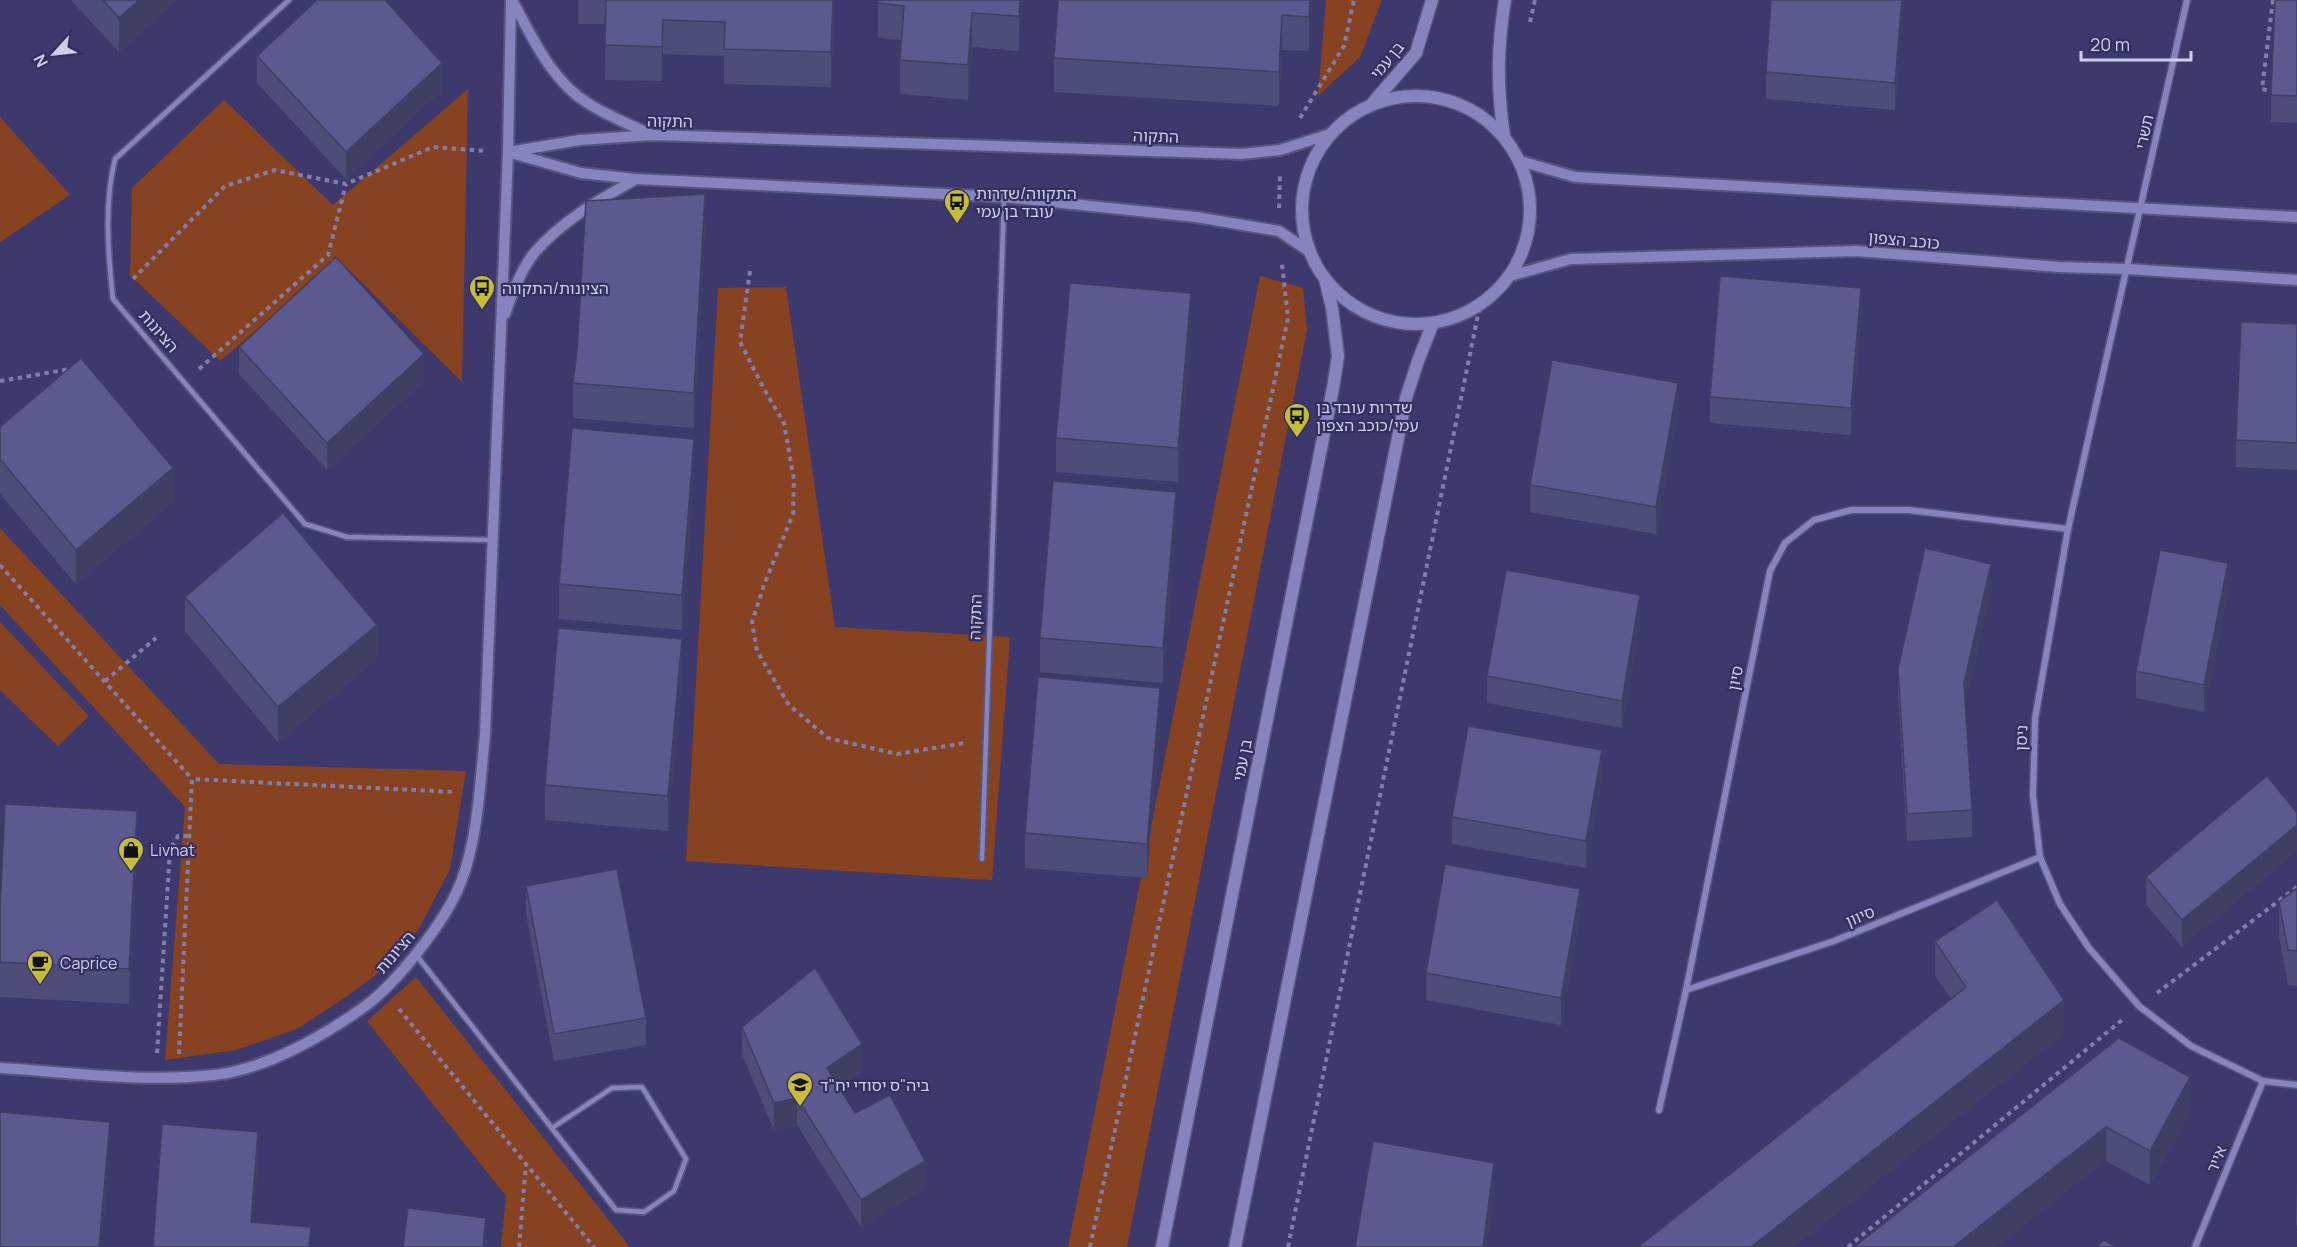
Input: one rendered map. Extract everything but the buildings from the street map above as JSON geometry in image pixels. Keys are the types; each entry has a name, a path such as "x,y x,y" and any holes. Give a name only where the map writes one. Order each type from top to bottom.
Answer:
{"main road":[{"name":"בן עמי","path":"1371,105 1416,53 1432,0"},
{"path":"1504,136 1497,81 1499,35 1505,0"},
{"path":"1407,96 1442,99 1476,113 1504,136 1520,161 1529,190 1530,220 1524,249 1510,276 1496,292 1480,305 1458,317 1433,323 1403,324 1373,316 1346,301 1325,279 1310,252 1303,222 1304,191 1313,160 1330,134 1349,117 1371,105 1407,96"},
{"name":"בן עמי","path":"1162,1247 1333,388 1338,356 1332,308 1325,279"},
{"path":"1236,1247 1406,398 1433,323"}],"street":[{"path":"512,0 537,46 566,85 588,104 652,135"},
{"name":"הציונות","path":"0,1068 177,1078 216,1075 270,1061 317,1036 365,1006 416,954 439,924 461,882 476,822 485,735 512,0"},
{"name":"תשרי","path":"2127,269 2187,0"},
{"name":"התקוה","path":"507,152 580,140 652,135 1242,154 1280,150 1330,134"},
{"path":"507,152 581,173 636,179 1004,197 1196,216 1279,231 1310,252"},
{"path":"1520,161 1575,177 2297,218"},
{"path":"501,324 521,277 534,254 572,218 636,179"},
{"name":"כוכב הצפון","path":"1510,276 1571,259 1856,251 2060,267 2297,280"},
{"name":"ניסן","path":"2127,269 2068,529 2036,719 2032,796 2040,856 2060,904 2089,948 2139,1006 2191,1046 2263,1081 2297,1085"},
{"name":"סיון","path":"1659,1110 1686,990 1770,571 1785,543 1814,520 1851,510 1909,510 2068,529"},
{"name":"סיוון","path":"1686,990 1834,941 2040,856"},
{"name":"אייר","path":"2194,1247 2263,1081"}],"lane":[{"path":"113,299 110,274 109,184 115,159 289,0"},
{"name":"התקוה","path":"982,859 1004,197"},
{"name":"הציונות","path":"113,299 305,524 347,537 493,540"},
{"path":"416,954 616,1210 644,1212 674,1191 686,1159 642,1087 612,1088 552,1128"}],"path":[{"path":"2273,0 2262,89 2285,94"},
{"path":"113,299 225,186 275,170 346,184 433,147 507,152"},
{"path":"184,383 328,255 346,184"},
{"path":"1090,1247 1288,318 1279,231"},
{"path":"750,272 740,342 784,423 794,480 793,514 764,585 752,622 762,659 789,705 828,738 897,754 986,740"},
{"path":"1288,1247 1480,305"},
{"path":"0,381 79,367"},
{"path":"0,565 192,779 177,1078"},
{"path":"105,681 156,638"},
{"path":"192,779 479,794"},
{"path":"155,1078 170,849 178,836 189,836"},
{"path":"1848,1247 2139,1006 2297,887"},
{"path":"382,989 594,1247"},
{"path":"519,1247 526,1163"}],"shaded area":[{"path":"1326,0 1382,0 1360,57 1318,96"},
{"path":"468,89 462,382 338,259 220,361 130,275 132,188 224,100 333,205"},
{"path":"0,117 70,195 0,242"},
{"path":"1260,276 1303,288 1307,330 1127,1247 1068,1247"},
{"path":"786,287 835,627 1010,637 992,880 686,861 718,288"},
{"path":"0,528 219,764 466,771 450,869 419,929 382,970 297,1029 236,1050 165,1060 185,807 0,605"},
{"path":"0,622 89,716 58,746 0,690"},
{"path":"416,977 630,1247 501,1247 506,1196 367,1021"}],"place":[{"name":"התקווה/שדרות עובד בן עמי","path":"957,225"},
{"name":"הציונות/התקווה","path":"482,311"},
{"name":"שדרות עובד בן עמי/כוכב הצפון","path":"1297,439"},
{"name":"Livnat","path":"131,873"},
{"name":"Caprice","path":"40,986"},
{"name":"ביה\"ס יסודי יח\"ד","path":"800,1108"}]}
